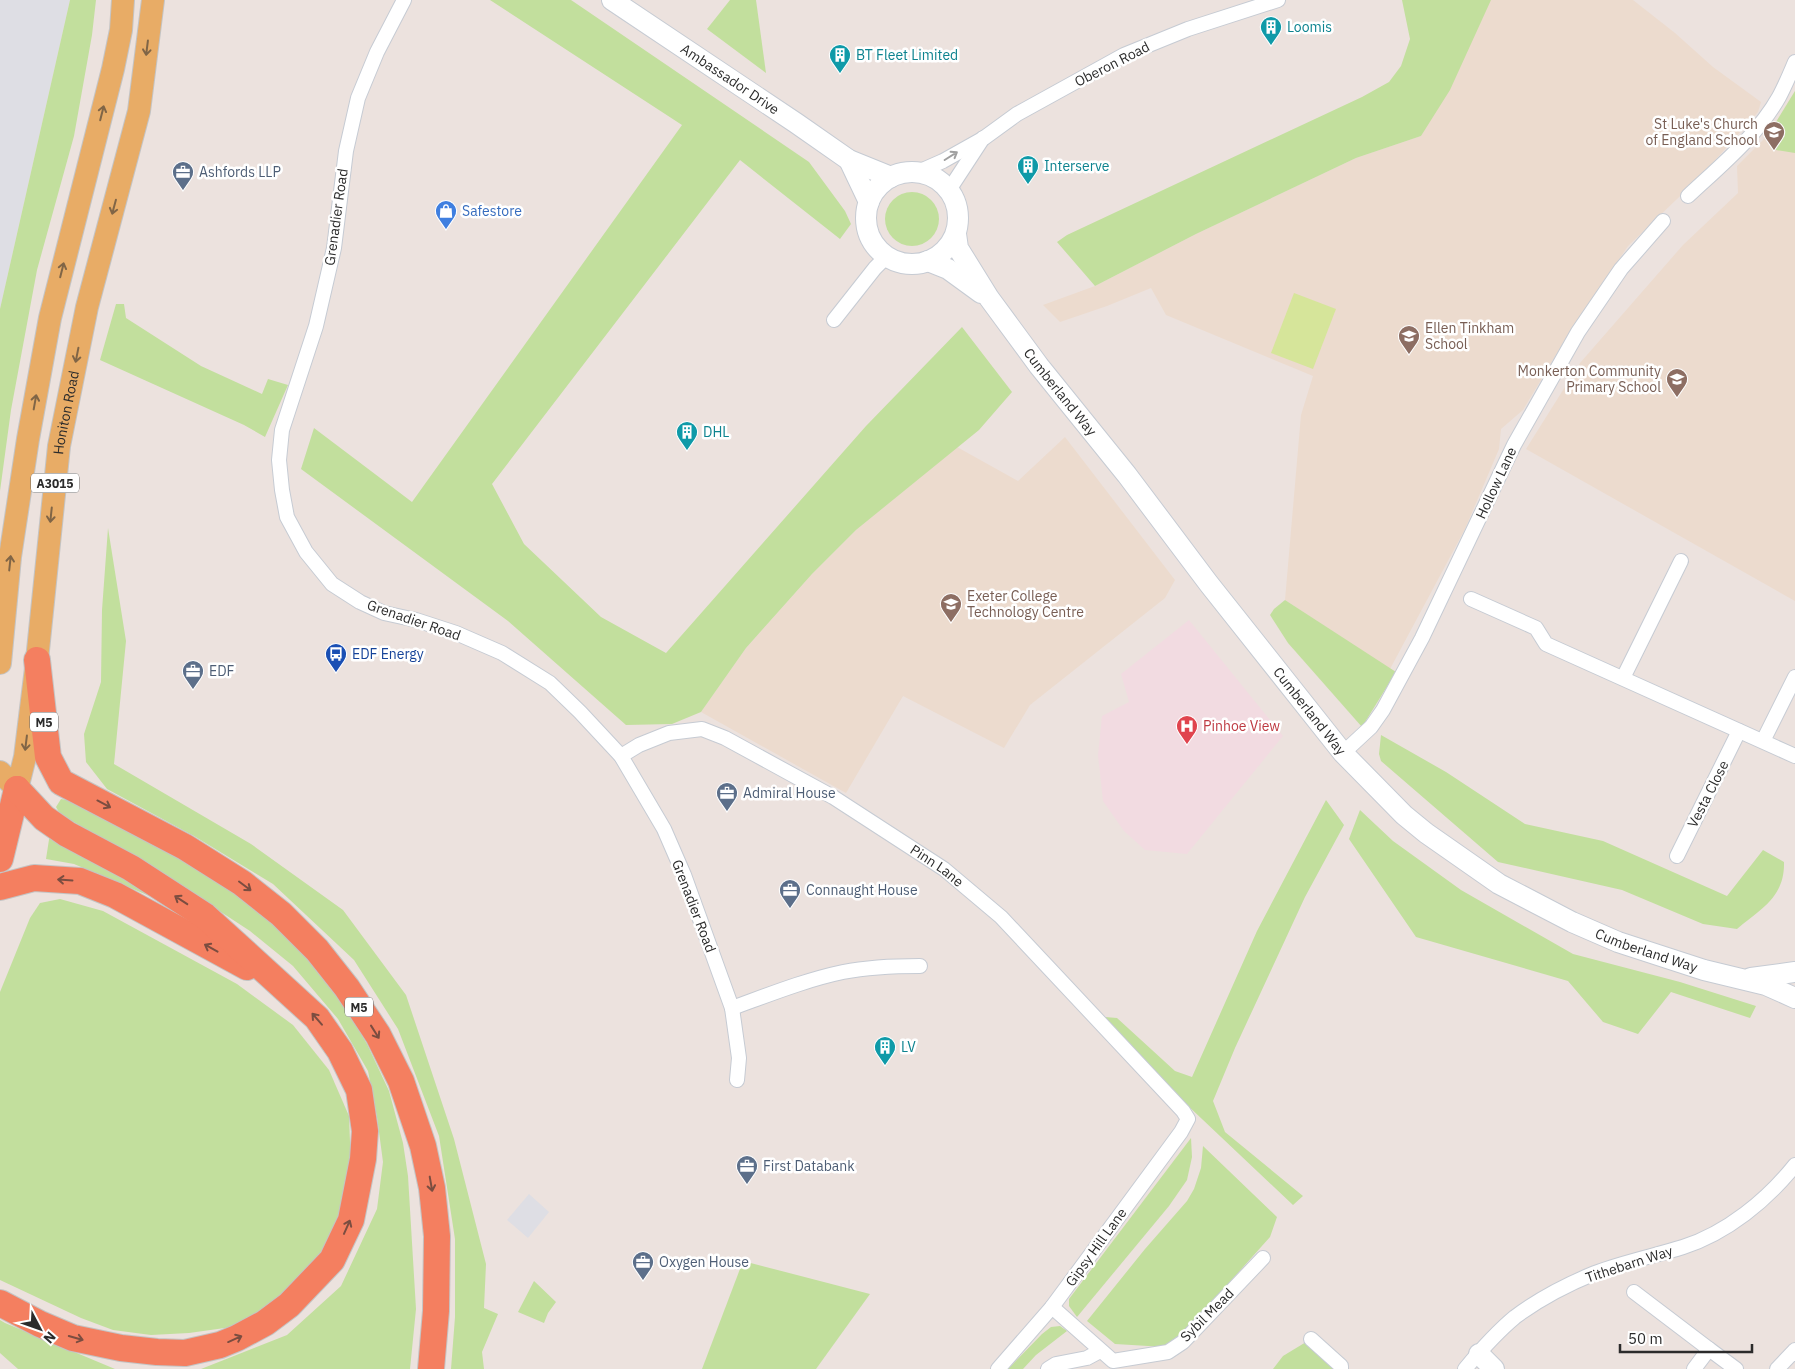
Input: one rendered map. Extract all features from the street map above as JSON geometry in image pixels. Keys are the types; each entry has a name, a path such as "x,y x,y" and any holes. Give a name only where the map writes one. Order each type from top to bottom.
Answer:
{"highway":[{"name":"M5","path":"37,660 48,757 61,782 185,847 242,883 281,914 317,950 347,988 378,1035 401,1081 423,1146 432,1188 437,1236 436,1311 431,1369"},
{"path":"6,785 61,782"},
{"path":"0,1303 40,1324 73,1338 121,1348 186,1353 220,1345 237,1338 265,1323 289,1305 332,1260 351,1220 363,1159 365,1131 363,1106 359,1090 340,1052 317,1018 205,916 130,868 66,834 44,818 6,785"},
{"name":"Honiton Road","path":"0,860 6,785"},
{"path":"0,887 34,878 80,881 115,895 284,988"}],"main road":[{"name":"A3015","path":"0,663 10,557 28,440 49,325 112,70 121,30 123,0"},
{"name":"Honiton Road","path":"6,785 25,757 59,446 87,307 139,111 153,0"},
{"name":"Ambassador Drive","path":"612,0 848,160 891,177"},
{"name":"Ambassador Drive","path":"848,160 869,202"},
{"path":"908,172 918,172 935,178 949,190 957,208 956,234 949,246 939,256 928,261 911,264 901,262 887,256 873,241 868,229 866,216 869,202 882,184 891,177 908,172"},
{"name":"Cumberland Way","path":"956,234 958,248 989,298 1038,366 1126,474 1209,584 1343,753 1384,795 1426,833 1499,884 1572,922 1618,942 1704,970 1766,985 1795,998"},
{"name":"Cumberland Way","path":"928,261 948,269 989,298"},
{"name":"Cumberland Way","path":"1746,979 1795,972"},
{"path":"1478,1354 1494,1369"}],"street":[{"name":"Grenadier Road","path":"404,0 377,52 358,98 346,151 334,248 316,326 282,430 279,460 287,516 306,552 332,584 360,602 384,613 416,620 456,633 502,653 550,683 621,756 664,829 684,875 732,1008 739,1058 737,1080"},
{"name":"Oberon Road","path":"918,172 943,161 984,138 1017,114 1124,55 1188,29 1278,0"},
{"path":"1688,196 1736,151 1758,126 1778,98 1795,62"},
{"name":"Oberon Road","path":"949,190 984,138"},
{"name":"Hollow Lane","path":"1343,753 1371,727 1383,710 1422,638 1514,445 1578,332 1621,269 1663,221"},
{"path":"834,320 875,268 887,256"},
{"path":"1623,678 1681,561"},
{"path":"1471,599 1536,628 1546,644 1795,756"},
{"path":"1763,741 1795,677"},
{"name":"Pinn Lane","path":"621,756 639,745 669,732 702,729 725,738 833,797 865,817 944,868 1001,917 1183,1111 1188,1119"},
{"name":"Vesta Close","path":"1677,856 1740,731"},
{"path":"732,1008 777,991 842,972 887,966 920,966"},
{"name":"Gipsy Hill Lane","path":"998,1369 1052,1307 1181,1132 1188,1119"},
{"name":"Tithebarn Way","path":"1465,1369 1517,1316 1566,1286 1605,1270 1684,1246 1735,1221 1770,1192 1795,1165"},
{"name":"Sybil Mead","path":"1052,1307 1076,1327 1114,1365 1168,1352 1183,1342 1263,1258"},
{"path":"1634,1292 1736,1369"},
{"path":"1310,1339 1342,1368"},
{"path":"1694,1369 1709,1349"},
{"path":"1777,1369 1795,1350"},
{"path":"1048,1369 1056,1364 1087,1358 1100,1351"}],"shaded area":[{"path":"0,0 70,0 0,309"},
{"name":"Ellen Tinkham School","path":"1489,0 1633,0 1675,33 1713,67 1761,102 1758,112 1701,176 1628,246 1569,333 1523,410 1501,429 1499,449 1465,529 1390,669 1285,600 1301,415 1313,376 1166,315 1151,288 1060,322 1043,305 1095,286 1196,234 1356,158 1421,136"},
{"name":"Monkerton Community Primary School","path":"1795,91 1795,601 1526,449 1580,363 1683,245 1738,193 1737,166 1768,135"},
{"name":"Exeter College Technology Centre","path":"1065,437 1175,580 1165,598 1030,705 1004,748 903,696 846,793 701,712 746,648 812,574 856,530 957,447 1018,481"},
{"name":"Pinhoe View","path":"1189,620 1283,736 1187,854 1145,850 1124,831 1103,801 1098,755 1102,716 1129,702 1121,674"},
{"path":"529,1194 549,1212 528,1238 507,1220"}],"green space":[{"path":"70,0 96,0 92,35 74,136 37,270 11,410 0,491 0,309"},
{"path":"490,0 571,0 809,162 845,211 851,224 840,239 740,160 492,484 524,544 601,617 666,653 866,426 962,327 1012,392 979,430 856,530 812,574 746,648 701,712 672,724 626,725 508,621 301,469 314,428 412,502 682,125"},
{"path":"730,0 756,0 766,73 707,29"},
{"path":"1402,0 1491,0 1450,90 1421,136 1356,158 1196,234 1095,286 1057,242 1067,235 1362,97 1389,82 1401,66 1410,39"},
{"path":"1795,91 1795,153 1776,150 1768,135"},
{"path":"912,192 922,194 931,200 937,209 939,219 937,229 931,238 922,244 912,246 902,244 893,238 887,229 885,219 887,209 893,200 902,194"},
{"path":"1294,293 1336,309 1313,369 1271,353"},
{"path":"116,304 124,304 126,318 201,366 262,394 268,379 288,385 265,437 244,425 100,360"},
{"path":"108,528 126,641 114,764 251,844 343,910 406,995 454,1139 486,1264 484,1308 498,1314 482,1352 484,1369 451,1369 455,1317 455,1239 439,1136 398,1029 354,960 273,884 194,836 107,789 86,762 84,734 101,682 102,610"},
{"path":"1285,600 1396,672 1362,727 1288,643 1270,615"},
{"path":"1381,735 1446,772 1525,824 1603,841 1727,896 1763,850 1784,862 1780,884 1770,901 1737,929 1703,924 1622,890 1498,862 1381,761 1379,754"},
{"path":"61,799 84,806 213,877 264,914 314,966 346,1008 367,1044 389,1091 403,1143 408,1176 416,1309 410,1369 201,1369 287,1335 341,1286 377,1209 383,1162 368,1071 338,1019 293,966 250,931 169,878 60,814 56,807"},
{"path":"1326,800 1344,825 1305,897 1235,1048 1213,1101 1225,1132 1303,1196 1293,1205 1165,1084 1105,1017 1117,1018 1175,1071 1192,1077 1257,931"},
{"path":"1360,810 1393,841 1461,890 1573,954 1680,982 1756,1006 1750,1018 1671,992 1638,1034 1603,1022 1568,981 1416,937 1349,839"},
{"path":"50,833 173,906 74,864 46,859"},
{"path":"60,899 103,911 237,984 293,1025 329,1070 349,1116 351,1168 339,1214 315,1265 279,1300 239,1326 189,1333 151,1335 113,1330 81,1318 0,1280 0,992 30,918 40,903"},
{"path":"1191,1138 1192,1157 1187,1180 1169,1206 1077,1317 1069,1306 1069,1299"},
{"path":"1203,1146 1277,1217 1270,1237 1187,1328 1165,1347 1115,1344 1087,1321 1145,1249 1187,1201 1194,1189 1201,1168"},
{"path":"743,1261 870,1294 816,1369 702,1369"},
{"path":"534,1281 556,1302 544,1323 518,1312"},
{"path":"0,1320 115,1369 18,1369 0,1353"},
{"path":"1060,1326 1067,1331 1036,1355 1023,1369 1008,1369 1042,1334 1051,1327"},
{"path":"1311,1339 1341,1369 1273,1369 1283,1356"}],"place":[{"name":"Loomis","path":"1271,46"},
{"name":"BT Fleet Limited","path":"840,74"},
{"name":"St Luke's Church of England School","path":"1774,151"},
{"name":"Interserve","path":"1028,185"},
{"name":"Ashfords LLP","path":"183,191"},
{"name":"Safestore","path":"446,230"},
{"name":"Ellen Tinkham School","path":"1409,355"},
{"name":"Monkerton Community Primary School","path":"1677,398"},
{"name":"DHL","path":"687,451"},
{"name":"Exeter College Technology Centre","path":"951,623"},
{"name":"EDF Energy","path":"336,673"},
{"name":"EDF","path":"193,690"},
{"name":"Pinhoe View","path":"1187,745"},
{"name":"Admiral House","path":"727,812"},
{"name":"Connaught House","path":"790,909"},
{"name":"LV","path":"885,1066"},
{"name":"First Databank","path":"747,1185"},
{"name":"Oxygen House","path":"643,1281"}]}
